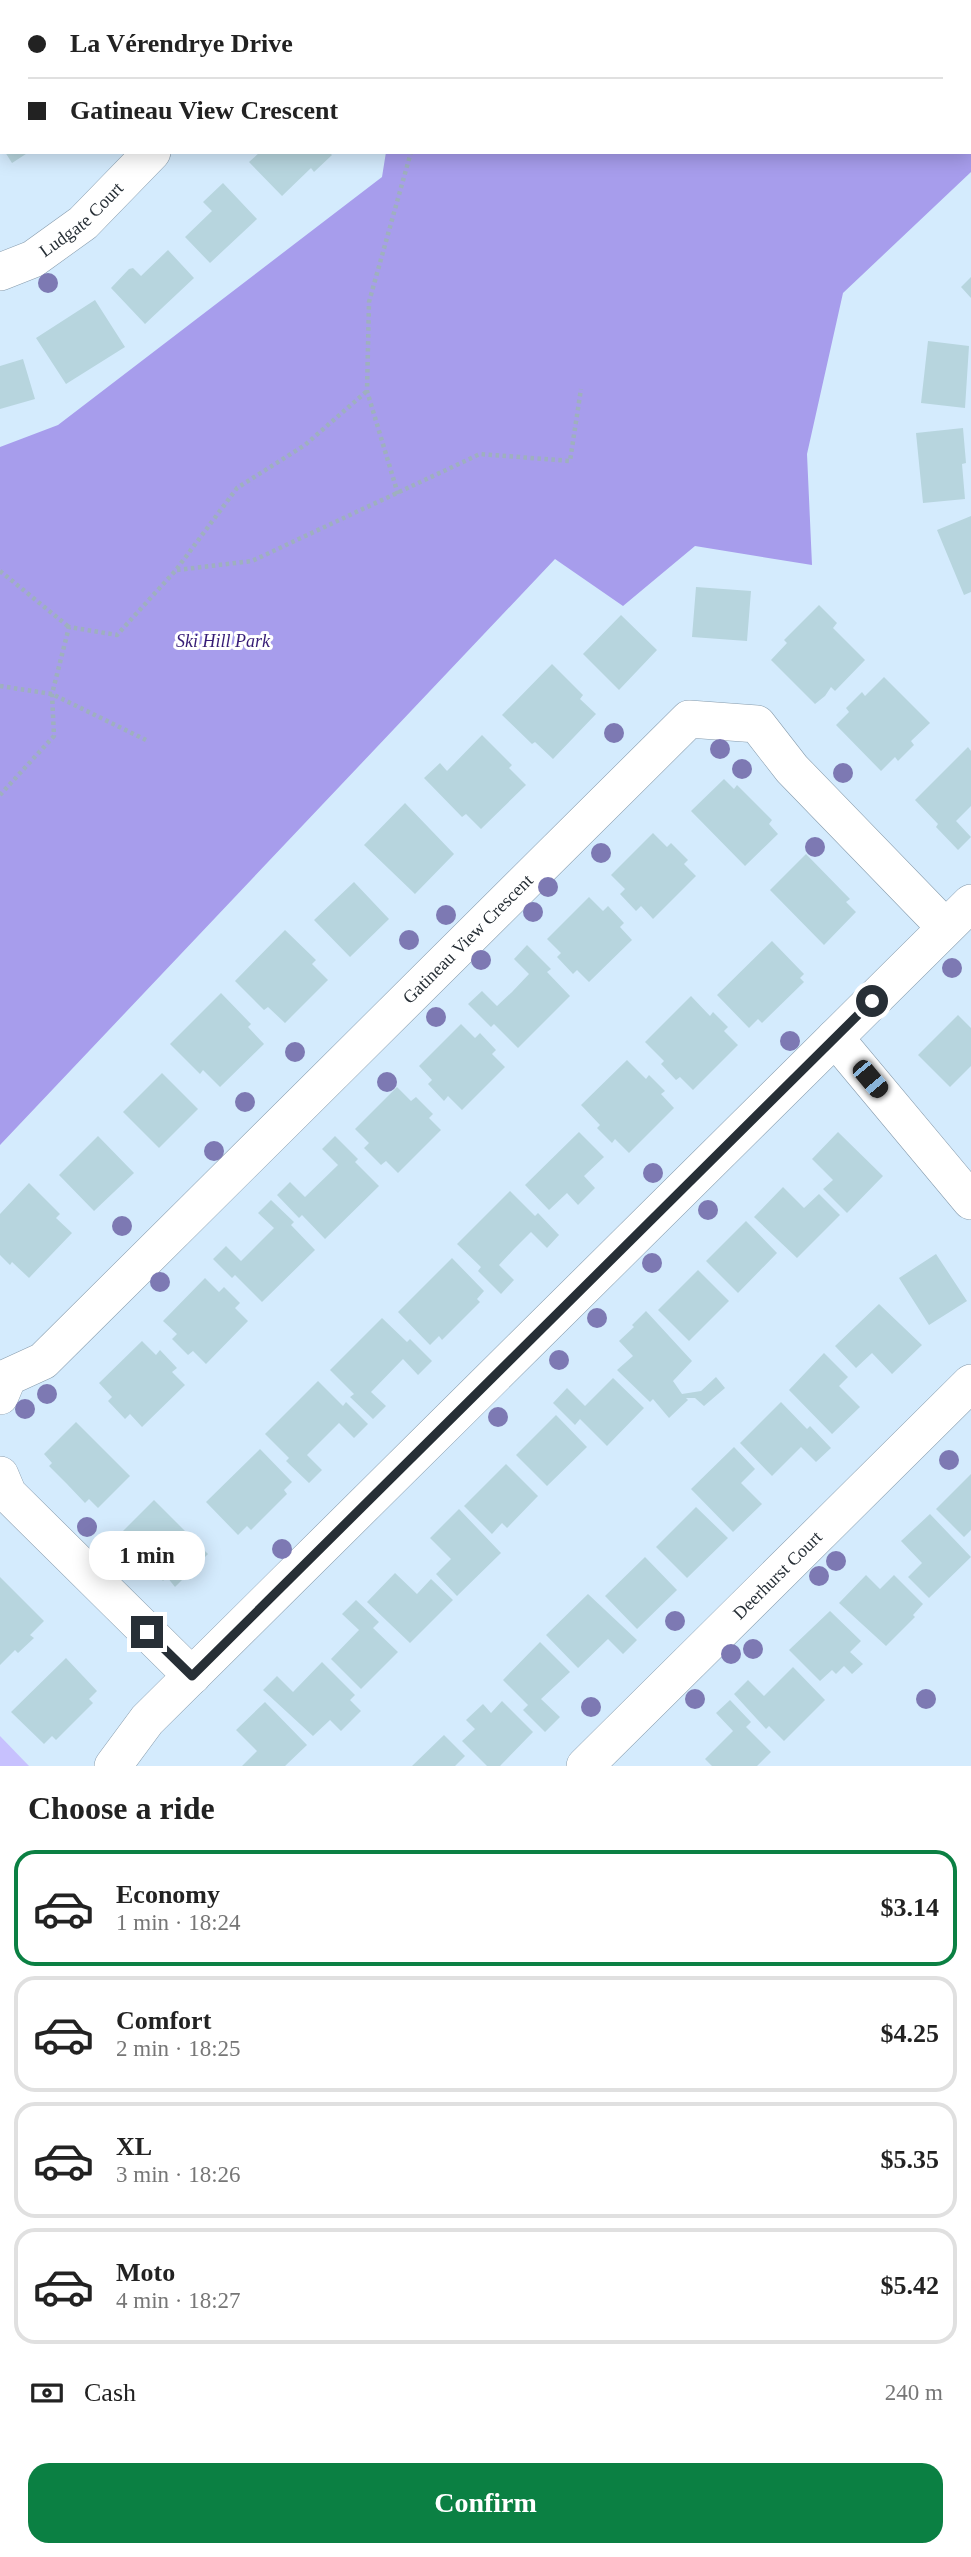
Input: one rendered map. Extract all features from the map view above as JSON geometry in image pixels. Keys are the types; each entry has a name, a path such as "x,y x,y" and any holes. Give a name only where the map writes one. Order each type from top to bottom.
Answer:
{"street":[{"name":"Ludgate Court","path":"2,267 33,260 83,223 150,154"},
{"name":"Gatineau View Crescent","path":"0,1396 8,1377 43,1361 689,719 757,724 792,769 958,915"},
{"path":"113,1766 147,1720 958,915"},
{"path":"835,1038 971,1201"},
{"name":"Deerhurst Court","path":"585,1766 971,1383"},
{"path":"0,1475 8,1494 192,1676"}],"path":[{"path":"398,494 367,391 369,302 410,154"},
{"path":"176,570 252,561 480,454 570,461 581,389"},
{"path":"0,571 69,626 117,635 176,570 237,488 305,445 367,391"},
{"path":"0,795 54,736 52,694 69,626"},
{"path":"0,686 52,694 145,740"}],"shaded area":[{"path":"0,1736 29,1766 0,1766"}],"green space":[{"name":"Ski Hill Park","path":"386,154 971,154 971,172 843,293 807,454 812,565 695,546 623,606 555,559 0,1145 0,447 58,425 382,177"}],"building":[{"path":"6,154 26,154 12,163"},
{"path":"258,154 332,155 314,172 311,168 282,196 249,162"},
{"path":"223,183 257,219 210,263 185,237 212,211 203,202"},
{"path":"168,250 194,278 145,324 111,288 129,269 133,268 141,276"},
{"path":"971,277 971,298 961,287"},
{"path":"95,300 125,347 66,384 36,338"},
{"path":"928,341 969,346 965,408 921,403"},
{"path":"23,359 35,399 0,409 0,366"},
{"path":"963,428 965,499 923,503 916,433"},
{"path":"971,516 971,592 964,595 937,530"},
{"path":"696,587 751,591 747,641 692,637"},
{"path":"819,605 837,623 833,628 865,660 835,691 831,687 815,704 771,660 787,643 784,640"},
{"path":"621,615 657,650 619,690 583,654"},
{"path":"552,664 583,695 580,699 596,714 553,759 535,742 532,744 502,715"},
{"path":"884,677 930,723 911,741 914,745 898,761 895,757 881,771 836,725 849,712 846,708 862,692 865,696"},
{"path":"482,735 512,765 509,768 526,785 481,829 466,814 462,817 424,778 440,763 447,771"},
{"path":"968,747 971,751 971,806 956,821 971,837 958,850 915,800"},
{"path":"724,779 734,789 737,785 772,820 769,824 778,834 745,866 691,811"},
{"path":"405,803 454,854 415,894 364,845"},
{"path":"653,833 667,847 671,843 688,860 684,864 696,876 653,919 641,906 636,911 620,894 625,889 611,875"},
{"path":"806,854 850,899 846,902 856,912 824,945 770,890"},
{"path":"354,882 389,919 350,957 314,920"},
{"path":"589,897 603,911 608,906 624,923 620,927 632,940 589,982 577,970 573,974 557,957 561,953 547,939"},
{"path":"285,930 316,960 312,964 328,980 285,1023 268,1007 264,1010 235,981"},
{"path":"772,941 804,974 800,978 804,982 762,1023 758,1019 749,1028 717,995"},
{"path":"527,945 551,969 547,972 570,996 518,1048 494,1024 491,1027 468,1004 482,991 497,1006 512,992 529,974 514,959"},
{"path":"221,993 251,1024 248,1027 264,1044 220,1087 203,1070 200,1074 170,1044"},
{"path":"691,996 710,1016 713,1012 728,1027 724,1031 738,1045 693,1090 680,1077 676,1080 661,1064 664,1061 645,1042"},
{"path":"958,1015 971,1028 971,1066 950,1087 918,1055"},
{"path":"461,1024 475,1038 480,1033 496,1050 492,1054 505,1067 462,1110 448,1096 444,1101 428,1084 432,1080 419,1066"},
{"path":"627,1060 646,1079 649,1075 665,1091 661,1094 674,1108 629,1153 615,1139 612,1143 597,1128 600,1125 581,1105"},
{"path":"162,1073 198,1109 159,1148 123,1112"},
{"path":"397,1087 411,1101 416,1097 433,1114 429,1118 441,1130 398,1173 386,1161 381,1165 364,1148 369,1143 355,1129"},
{"path":"579,1132 604,1157 584,1176 595,1188 578,1205 567,1193 549,1210 525,1185"},
{"path":"838,1132 883,1176 847,1213 823,1189 833,1180 812,1159"},
{"path":"98,1136 134,1173 94,1211 59,1175"},
{"path":"335,1136 358,1159 355,1162 379,1186 325,1239 302,1215 299,1218 277,1195 290,1182 305,1197 338,1165 322,1149"},
{"path":"29,1183 60,1214 56,1218 72,1233 29,1278 0,1255 0,1214"},
{"path":"783,1187 804,1208 819,1194 840,1215 797,1258 754,1217"},
{"path":"510,1191 535,1216 538,1213 559,1235 547,1248 531,1232 514,1249 499,1265 514,1280 501,1294 478,1271 481,1267 457,1244"},
{"path":"271,1200 294,1222 291,1225 315,1250 262,1302 235,1275 232,1278 213,1259 226,1246 241,1261 274,1228 258,1213"},
{"path":"746,1221 777,1253 738,1293 706,1261"},
{"path":"936,1254 967,1301 929,1325 899,1278"},
{"path":"452,1258 484,1291 477,1299 480,1302 442,1340 439,1336 430,1345 398,1312"},
{"path":"698,1270 729,1301 689,1341 658,1310"},
{"path":"205,1278 219,1292 224,1287 240,1303 235,1308 248,1321 206,1364 193,1351 188,1355 172,1339 177,1334 163,1321"},
{"path":"879,1304 922,1345 892,1374 872,1353 856,1368 835,1346"},
{"path":"646,1311 692,1361 673,1381 682,1394 701,1391 716,1377 725,1388 704,1406 695,1398 686,1398 688,1400 669,1418 653,1399 650,1402 617,1370 633,1356 619,1341"},
{"path":"382,1318 407,1342 410,1339 432,1361 418,1375 403,1359 371,1392 386,1406 373,1419 350,1397 354,1394 330,1370"},
{"path":"142,1341 156,1355 160,1350 177,1368 172,1372 185,1385 142,1427 130,1414 125,1419 108,1401 112,1397 99,1383"},
{"path":"824,1353 848,1377 839,1386 860,1407 832,1434 789,1390"},
{"path":"613,1378 644,1408 607,1446 580,1419 575,1425 553,1403 567,1388 585,1406"},
{"path":"318,1381 343,1406 346,1402 368,1424 354,1438 339,1423 307,1455 322,1470 309,1483 286,1461 289,1458 265,1434"},
{"path":"781,1402 807,1429 810,1426 831,1448 816,1462 801,1447 772,1476 740,1443"},
{"path":"556,1415 587,1447 547,1486 516,1455"},
{"path":"76,1422 130,1476 98,1508 89,1499 85,1503 49,1466 52,1463 44,1454"},
{"path":"734,1447 755,1469 741,1483 762,1504 733,1532 691,1489"},
{"path":"260,1449 292,1482 284,1490 287,1494 251,1530 247,1526 238,1535 206,1502"},
{"path":"506,1464 538,1496 507,1528 502,1523 492,1534 464,1506"},
{"path":"971,1474 971,1530 964,1537 936,1509"},
{"path":"154,1500 208,1554 175,1587 167,1577 163,1581 127,1545 130,1541 122,1532"},
{"path":"696,1507 728,1538 687,1578 656,1547"},
{"path":"459,1509 501,1553 457,1596 436,1574 451,1559 430,1538"},
{"path":"930,1514 971,1557 929,1598 908,1577 922,1563 901,1541"},
{"path":"645,1557 677,1590 637,1629 605,1596"},
{"path":"395,1573 417,1594 431,1579 453,1600 410,1643 367,1602"},
{"path":"866,1575 880,1589 894,1575 923,1604 913,1615 915,1617 886,1646 839,1603"},
{"path":"0,1577 44,1621 30,1635 34,1638 18,1653 15,1650 0,1665"},
{"path":"588,1594 637,1640 623,1654 608,1639 578,1668 546,1635"},
{"path":"356,1600 379,1622 373,1628 398,1652 361,1689 331,1659 359,1630 342,1614"},
{"path":"830,1611 861,1641 850,1652 863,1664 852,1674 844,1666 836,1674 832,1670 820,1681 789,1650"},
{"path":"540,1642 570,1672 541,1699 560,1717 545,1732 523,1710 528,1705 503,1680"},
{"path":"66,1658 97,1691 89,1699 93,1703 56,1740 52,1736 44,1744 11,1712"},
{"path":"322,1662 355,1695 350,1700 361,1711 341,1731 330,1720 313,1736 263,1690 277,1676 293,1692"},
{"path":"793,1667 825,1700 784,1741 769,1726 766,1729 734,1694 748,1680 764,1696"},
{"path":"730,1700 751,1722 746,1727 771,1752 757,1766 712,1766 705,1759 733,1731 716,1713"},
{"path":"502,1701 533,1732 500,1766 487,1766 462,1741 475,1729 466,1720 483,1704 491,1713"},
{"path":"265,1702 307,1745 285,1766 242,1766 257,1751 236,1730"},
{"path":"444,1735 465,1756 455,1766 412,1766"}],"route":[{"path":"147,1632 192,1676 872,1001"}]}
